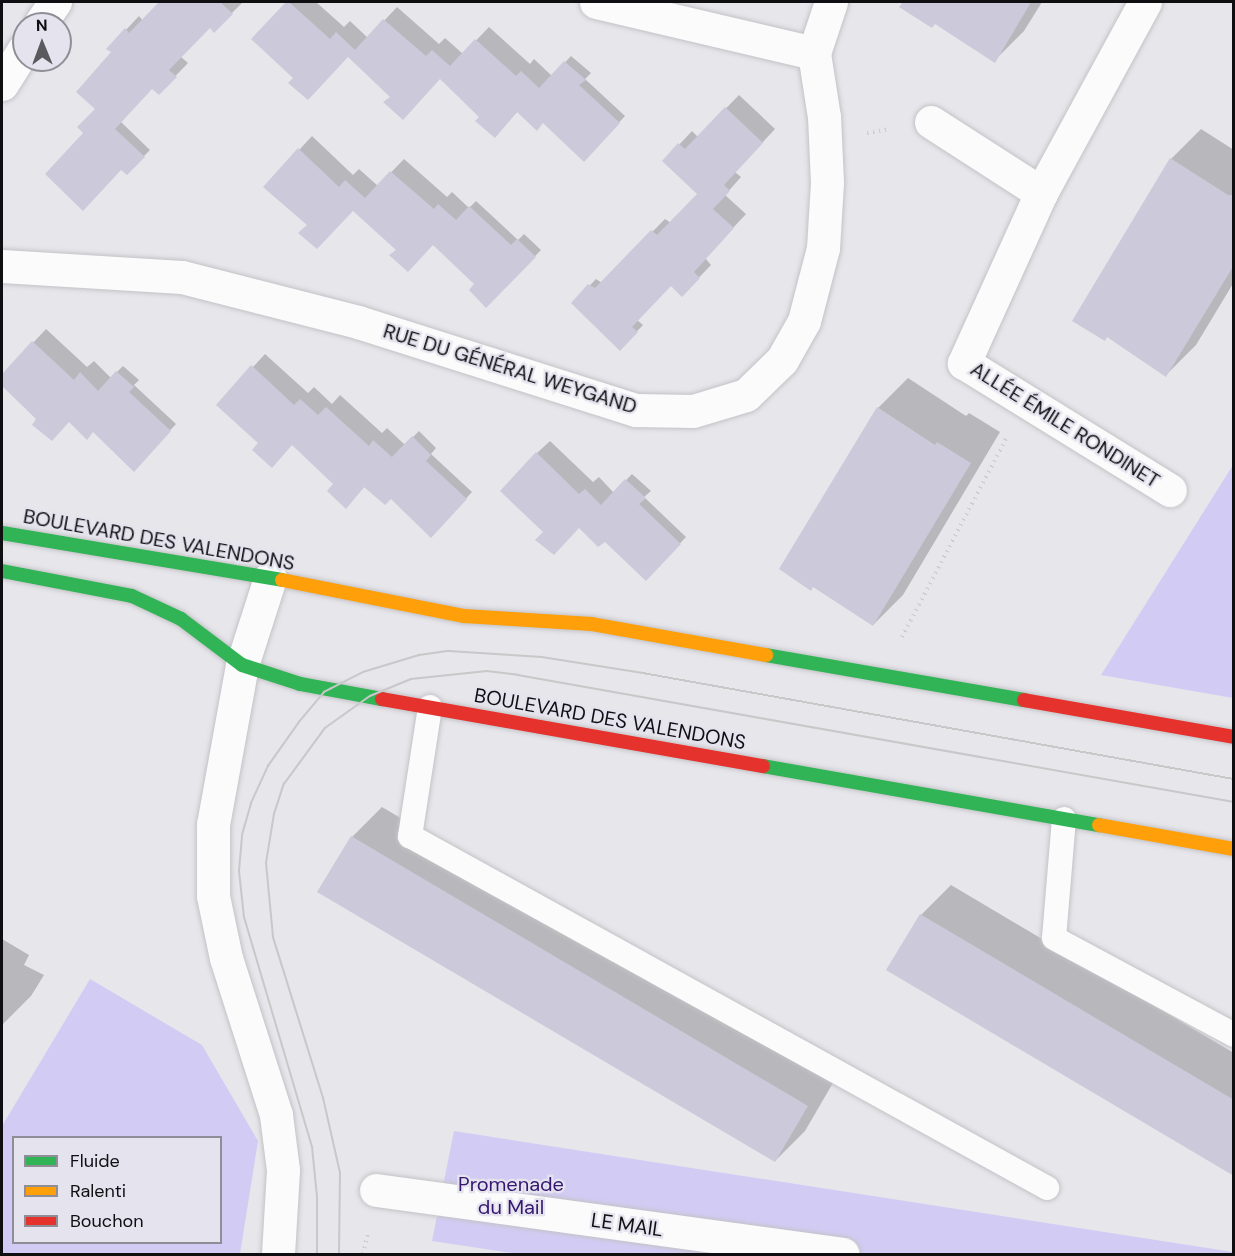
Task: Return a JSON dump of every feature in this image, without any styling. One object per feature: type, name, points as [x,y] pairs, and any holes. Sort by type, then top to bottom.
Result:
[{"type":"street","points":[[596,2],[814,53]]},
{"type":"street","name":"RUE DU GÉNÉRAL WEYGAND","points":[[2,266],[182,277],[358,322],[636,410],[693,411],[746,395],[782,360],[804,321],[823,248],[827,182],[825,140],[814,53],[831,2]]},
{"type":"street","name":"ALLÉE ÉMILE RONDINET","points":[[1145,2],[1041,193],[964,363],[1170,490]]},
{"type":"street","points":[[2,84],[12,68]]},
{"type":"street","points":[[931,122],[1041,193]]},
{"type":"street","name":"BOULEVARD DES VALENDONS","points":[[2,533],[270,578],[464,616],[592,624],[1233,737]]},
{"type":"street","name":"BOULEVARD DES VALENDONS","points":[[2,571],[132,596],[181,619],[242,665],[300,684],[1233,849]]},
{"type":"street","points":[[270,578],[242,665],[213,825],[213,896],[226,958],[276,1115],[283,1170],[278,1254]]},
{"type":"street","name":"LE MAIL","points":[[375,1190],[843,1254]]},
{"type":"lane","points":[[430,707],[410,836],[1047,1188]]},
{"type":"lane","points":[[1064,819],[1054,938],[1233,1035]]},
{"type":"path","points":[[825,140],[931,122]]},
{"type":"path","points":[[882,676],[1026,401]]},
{"type":"green space","points":[[1233,465],[1233,698],[1101,675]]},
{"type":"green space","points":[[90,979],[202,1045],[258,1141],[240,1254],[2,1254],[2,1126]]},
{"type":"green space","name":"Promenade du Mail","points":[[454,1131],[1233,1252],[1234,1254],[519,1254],[432,1241]]},
{"type":"building","points":[[159,2],[220,2],[233,14],[214,33],[210,28],[169,70],[177,77],[159,95],[152,89],[115,129],[145,157],[127,175],[121,170],[83,211],[45,174],[83,133],[77,127],[95,109],[76,92],[111,52],[106,49],[125,28],[129,33]]},
{"type":"building","points":[[286,2],[289,2],[330,39],[336,32],[355,50],[383,19],[426,56],[432,50],[450,66],[475,39],[516,76],[521,71],[539,88],[564,61],[586,80],[579,85],[620,123],[584,162],[543,123],[537,131],[517,112],[495,138],[475,121],[479,117],[440,79],[403,120],[383,102],[390,97],[348,57],[308,100],[288,83],[293,78],[251,39]]},
{"type":"building","points":[[903,2],[1031,2],[995,63],[935,24],[932,28],[899,7]]},
{"type":"building","points":[[725,107],[763,143],[724,185],[730,191],[713,209],[734,228],[694,272],[700,278],[682,297],[671,286],[632,327],[638,332],[620,351],[571,303],[588,284],[595,288],[651,230],[657,235],[697,194],[662,161],[678,143],[685,149]]},
{"type":"building","points":[[298,148],[339,187],[345,180],[365,198],[390,171],[434,209],[438,204],[456,220],[469,206],[511,245],[517,239],[536,257],[486,308],[469,290],[474,284],[433,245],[408,272],[389,255],[396,250],[353,211],[317,249],[298,233],[307,225],[263,187]]},
{"type":"building","points":[[1170,158],[1228,195],[1234,195],[1234,265],[1166,377],[1107,337],[1105,341],[1072,321]]},
{"type":"building","points":[[32,341],[74,380],[80,372],[98,391],[116,371],[134,387],[129,392],[171,431],[134,472],[93,432],[87,440],[69,422],[52,441],[32,425],[36,419],[2,386],[2,374]]},
{"type":"building","points":[[251,365],[294,405],[300,399],[318,415],[326,407],[369,446],[373,440],[392,457],[412,436],[431,455],[426,461],[467,499],[431,538],[391,499],[385,505],[364,487],[346,509],[327,491],[333,484],[292,445],[272,468],[252,450],[258,443],[216,405]]},
{"type":"building","points":[[877,407],[935,445],[937,442],[971,463],[873,626],[813,587],[811,591],[779,569]]},
{"type":"building","points":[[536,452],[579,494],[585,489],[601,505],[625,479],[646,498],[639,504],[681,544],[646,581],[605,542],[598,547],[579,528],[554,555],[535,540],[543,532],[500,491]]},
{"type":"building","points":[[351,836],[808,1106],[775,1162],[317,892]]},
{"type":"building","points":[[920,914],[1234,1100],[1234,1176],[886,970]]},
{"type":"tram line","points":[[317,1254],[317,1197],[312,1147],[244,918],[239,871],[242,835],[251,803],[268,766],[299,722],[324,692],[363,672],[419,655],[449,651],[542,657],[1234,779]]},
{"type":"tram line","points":[[339,1254],[340,1173],[323,1098],[273,937],[266,863],[274,814],[284,784],[325,728],[370,696],[411,679],[487,671],[1234,802]]},
{"type":"traffic: fast","points":[[2,533],[282,580]]},
{"type":"traffic: fast","points":[[2,571],[132,596],[181,619],[242,665],[300,684],[382,699]]},
{"type":"traffic: fast","points":[[766,655],[1024,700]]},
{"type":"traffic: fast","points":[[763,766],[1099,825]]},
{"type":"traffic: slow","points":[[282,580],[464,616],[592,624],[766,655]]},
{"type":"traffic: slow","points":[[1099,825],[1234,849]]},
{"type":"traffic: jam","points":[[382,699],[763,766]]},
{"type":"traffic: jam","points":[[1024,700],[1234,737]]}]
